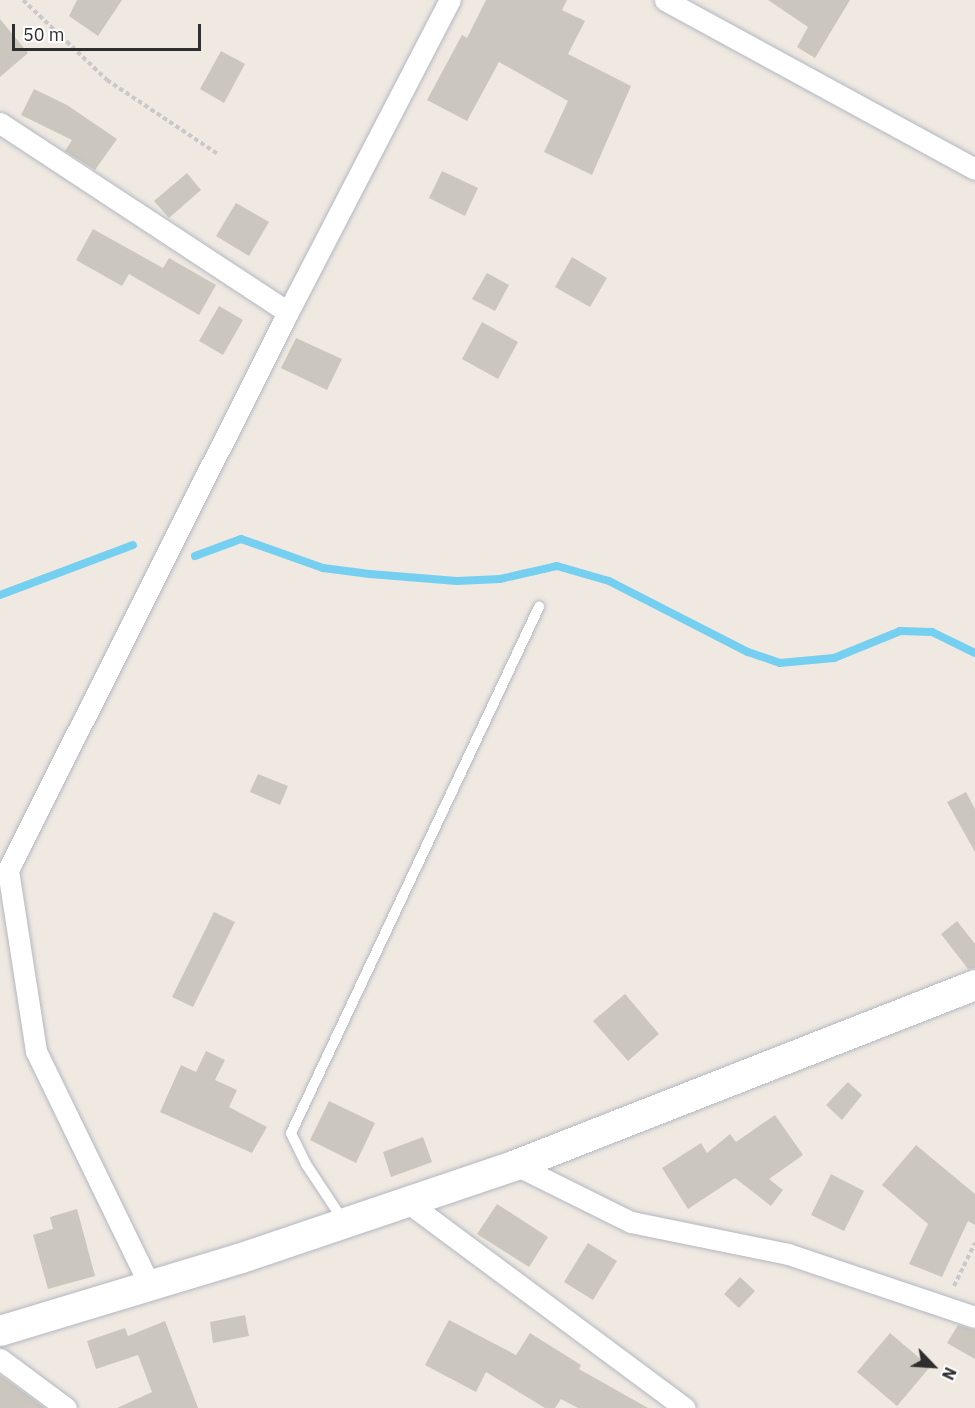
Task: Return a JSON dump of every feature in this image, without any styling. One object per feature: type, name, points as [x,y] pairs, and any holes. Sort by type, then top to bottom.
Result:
[{"type":"street","points":[[150,1286],[36,1051],[8,870],[288,312],[450,0]]},
{"type":"street","points":[[665,0],[975,169]]},
{"type":"street","points":[[0,123],[288,312]]},
{"type":"street","points":[[0,1331],[150,1286],[516,1165],[975,985]]},
{"type":"street","points":[[516,1165],[632,1222],[788,1254],[975,1317]]},
{"type":"street","points":[[406,1201],[686,1408]]},
{"type":"street","points":[[0,1359],[66,1408]]},
{"type":"lane","points":[[345,1223],[306,1164],[291,1133],[539,607]]},
{"type":"path","points":[[23,0],[106,80],[218,154]]},
{"type":"path","points":[[944,1306],[975,1243]]},
{"type":"building","points":[[77,0],[122,0],[98,36],[69,16]]},
{"type":"building","points":[[486,0],[567,0],[562,10],[585,21],[568,54],[631,86],[592,175],[544,152],[568,101],[499,62],[467,121],[427,100],[462,35],[467,38]]},
{"type":"building","points":[[768,0],[850,0],[815,58],[797,47],[808,27]]},
{"type":"building","points":[[0,19],[28,53],[0,77]]},
{"type":"building","points":[[221,51],[245,64],[224,103],[200,89]]},
{"type":"building","points":[[34,89],[67,105],[117,139],[95,170],[65,151],[72,140],[21,115]]},
{"type":"building","points":[[442,171],[478,188],[465,216],[429,198]]},
{"type":"building","points":[[187,173],[201,190],[169,218],[154,201]]},
{"type":"building","points":[[236,203],[269,222],[249,256],[216,236]]},
{"type":"building","points":[[93,229],[163,268],[169,258],[216,285],[199,315],[129,274],[122,286],[76,260]]},
{"type":"building","points":[[572,257],[607,278],[590,307],[555,287]]},
{"type":"building","points":[[487,273],[509,285],[495,311],[472,299]]},
{"type":"building","points":[[219,306],[243,320],[223,355],[199,341]]},
{"type":"building","points":[[482,322],[518,342],[498,379],[462,359]]},
{"type":"building","points":[[296,338],[342,359],[327,390],[281,368]]},
{"type":"building","points":[[258,774],[288,786],[280,805],[250,792]]},
{"type":"building","points":[[966,792],[975,809],[975,852],[947,802]]},
{"type":"building","points":[[214,912],[235,922],[193,1007],[172,997]]},
{"type":"building","points":[[957,921],[975,944],[975,968],[968,969],[941,934]]},
{"type":"building","points":[[625,994],[659,1034],[628,1061],[593,1021]]},
{"type":"building","points":[[206,1051],[225,1060],[215,1080],[237,1090],[229,1107],[267,1127],[252,1153],[160,1112],[181,1065],[196,1072]]},
{"type":"building","points":[[848,1082],[862,1095],[842,1120],[826,1105]]},
{"type":"building","points":[[329,1101],[375,1123],[356,1163],[310,1140]]},
{"type":"building","points":[[775,1115],[803,1155],[769,1179],[783,1190],[771,1206],[735,1178],[688,1209],[662,1168],[701,1143],[707,1153],[730,1134],[736,1142]]},
{"type":"building","points":[[423,1137],[432,1162],[391,1177],[383,1152]]},
{"type":"building","points":[[916,1145],[975,1194],[975,1225],[968,1221],[942,1277],[909,1264],[928,1224],[882,1185]]},
{"type":"building","points":[[831,1174],[864,1191],[844,1231],[811,1215]]},
{"type":"building","points":[[497,1204],[548,1237],[529,1267],[477,1234]]},
{"type":"building","points":[[77,1209],[95,1276],[48,1289],[33,1235],[53,1229],[50,1217]]},
{"type":"building","points":[[588,1243],[617,1261],[593,1300],[564,1282]]},
{"type":"building","points":[[740,1277],[755,1291],[739,1308],[724,1294]]},
{"type":"building","points":[[245,1315],[249,1336],[213,1343],[210,1322]]},
{"type":"building","points":[[449,1320],[516,1355],[530,1333],[581,1365],[579,1369],[648,1408],[578,1408],[561,1399],[555,1408],[545,1408],[486,1372],[476,1392],[425,1365]]},
{"type":"building","points":[[165,1321],[198,1408],[117,1408],[152,1392],[138,1355],[96,1369],[87,1341],[125,1328],[128,1336]]},
{"type":"building","points":[[958,1325],[975,1330],[975,1359],[947,1343]]},
{"type":"building","points":[[890,1333],[930,1367],[897,1406],[857,1372]]},
{"type":"building","points":[[0,1375],[45,1408],[0,1408]]},
{"type":"waterway","points":[[195,556],[241,539],[323,568],[370,574],[457,581],[500,579],[557,566],[609,581],[748,652],[780,663],[834,658],[900,631],[932,632],[975,653]]},
{"type":"waterway","points":[[0,595],[133,545]]}]
